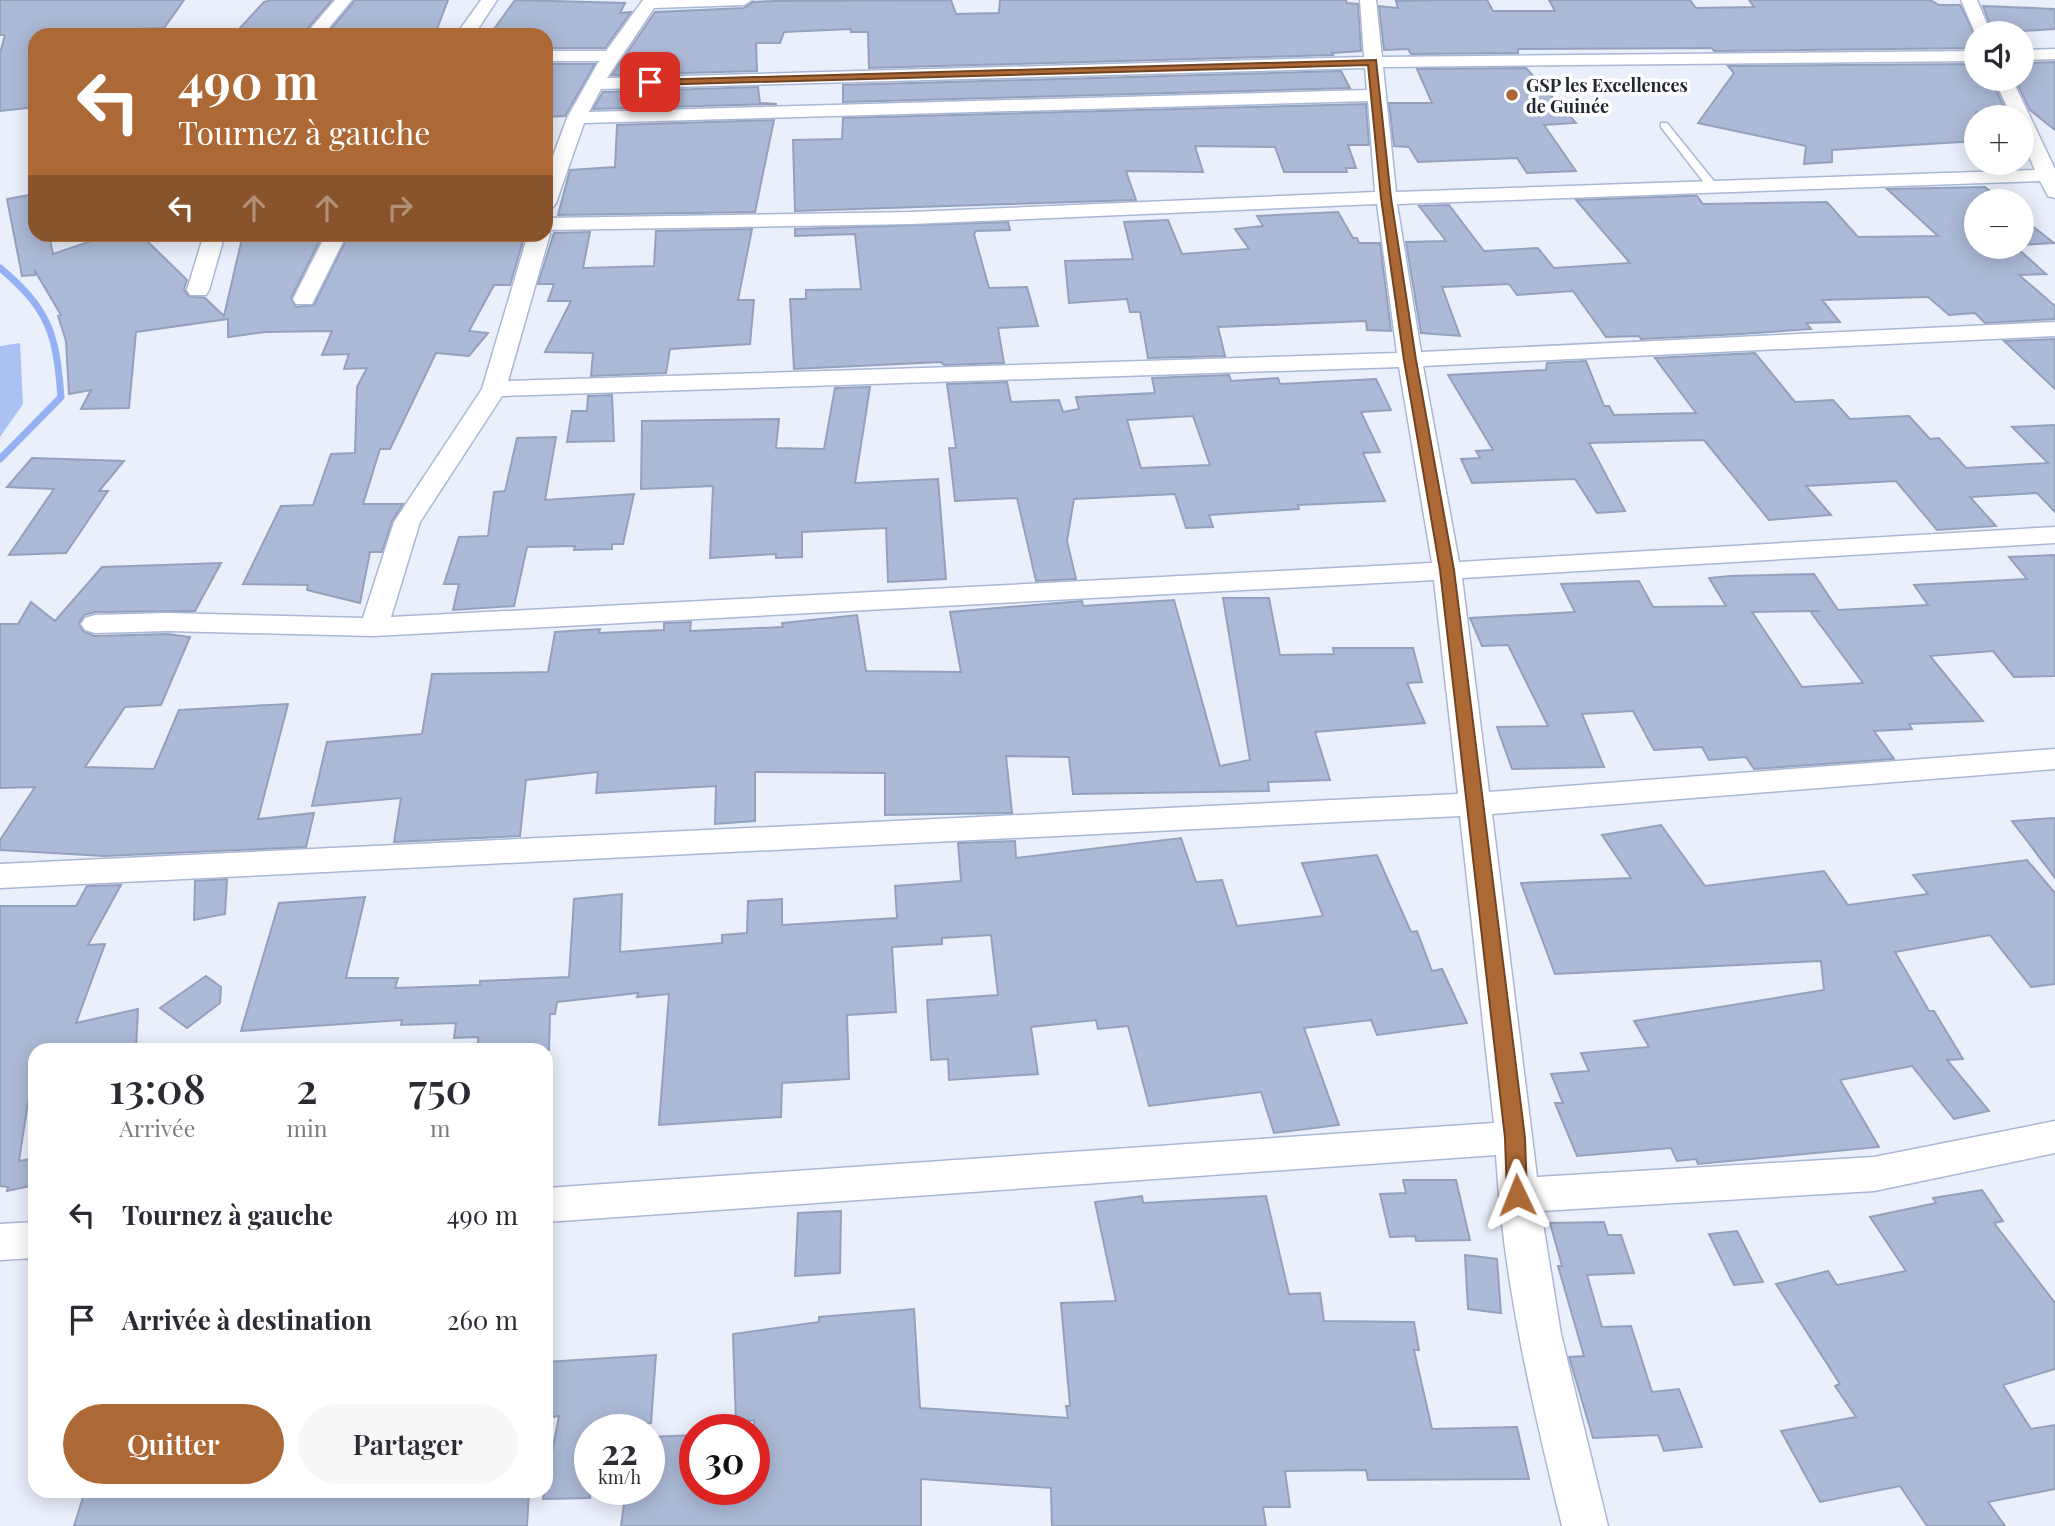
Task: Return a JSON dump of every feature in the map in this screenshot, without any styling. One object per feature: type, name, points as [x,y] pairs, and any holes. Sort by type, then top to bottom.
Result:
[{"type":"street","points":[[320,28],[344,0]]},
{"type":"street","points":[[470,28],[489,0]]},
{"type":"street","points":[[553,183],[576,118],[594,84],[651,1],[744,0]]},
{"type":"street","points":[[1368,0],[1386,198],[1410,360],[1447,570],[1515,1138],[1517,1195],[1544,1362],[1585,1526]]},
{"type":"street","points":[[1969,0],[1978,21]]},
{"type":"street","points":[[2034,55],[2055,54]]},
{"type":"street","points":[[553,55],[611,56]]},
{"type":"street","points":[[594,84],[1373,62],[1964,56]]},
{"type":"street","points":[[576,118],[1376,95]]},
{"type":"street","points":[[553,224],[911,218],[1713,187],[2053,181],[2034,144]]},
{"type":"street","points":[[198,290],[213,242]]},
{"type":"street","points":[[304,299],[333,242]]},
{"type":"street","points":[[374,627],[407,522],[495,389],[537,242]]},
{"type":"street","points":[[495,389],[1410,360],[2055,329]]},
{"type":"street","points":[[95,624],[168,622],[374,627],[2055,535]]},
{"type":"street","points":[[0,876],[1473,804],[2055,759]]},
{"type":"street","points":[[1517,1195],[1874,1174],[2055,1137]]},
{"type":"street","points":[[553,1205],[1515,1138]]},
{"type":"street","points":[[0,1242],[28,1240]]},
{"type":"lane","points":[[1664,125],[1713,187]]},
{"type":"shaded area","points":[[20,343],[23,404],[0,437],[0,346]]},
{"type":"building","points":[[0,0],[184,0],[164,28],[28,28],[28,108],[0,111],[0,53],[5,35],[0,35]]},
{"type":"building","points":[[332,0],[308,28],[240,28],[264,2]]},
{"type":"building","points":[[355,0],[448,0],[437,28],[332,28]]},
{"type":"building","points":[[515,0],[625,3],[620,13],[631,12],[605,48],[553,48],[553,28],[495,28]]},
{"type":"building","points":[[951,0],[956,14],[999,13],[1000,0],[1346,0],[1347,3],[1358,4],[1361,51],[1332,53],[1333,55],[869,68],[868,32],[851,32],[851,29],[784,32],[780,43],[756,43],[757,71],[612,75],[655,12],[744,8],[753,2],[775,1]]},
{"type":"building","points":[[1487,0],[1493,11],[1555,11],[1549,0],[1690,0],[1696,8],[1754,7],[1749,0],[1930,0],[1939,5],[1960,5],[1968,21],[1964,21],[1964,48],[1714,51],[1712,48],[1518,49],[1518,53],[1411,54],[1408,49],[1384,50],[1379,6],[1398,8],[1396,1]]},
{"type":"building","points":[[1983,6],[2055,9],[2055,29],[2034,30],[2034,21],[1989,21]]},
{"type":"building","points":[[2055,62],[2055,130],[2034,113],[2034,105],[2028,105],[2021,91],[2034,91],[2034,63]]},
{"type":"building","points":[[553,64],[595,64],[565,116],[553,117]]},
{"type":"building","points":[[1964,64],[1964,91],[1997,91],[2003,105],[1964,105],[1964,142],[1832,150],[1832,162],[1804,164],[1806,146],[1698,123],[1734,73],[1728,66]]},
{"type":"building","points":[[1526,68],[1576,123],[1544,125],[1576,171],[1527,173],[1517,158],[1418,162],[1409,147],[1394,146],[1389,103],[1432,103],[1417,69]]},
{"type":"building","points":[[1341,71],[1350,88],[843,102],[843,85]]},
{"type":"building","points":[[758,87],[760,103],[777,104],[593,109],[603,92]]},
{"type":"building","points":[[1366,104],[1369,145],[1348,145],[1356,168],[1346,168],[1347,172],[1284,172],[1275,147],[1195,146],[1203,172],[1126,171],[1136,200],[795,211],[793,140],[842,139],[843,118]]},
{"type":"building","points":[[774,120],[755,212],[558,215],[570,170],[615,167],[617,125]]},
{"type":"building","points":[[1985,187],[1987,189],[1964,189],[1964,259],[2029,259],[2046,274],[2019,275],[2055,306],[2055,319],[1985,323],[1975,313],[1949,315],[1928,297],[1822,300],[1840,322],[1806,323],[1811,329],[1740,334],[1641,339],[1639,336],[1606,337],[1573,291],[1517,295],[1509,284],[1442,287],[1460,336],[1421,333],[1406,242],[1446,241],[1419,206],[1449,205],[1484,251],[1538,248],[1554,268],[1630,263],[1576,200],[1697,196],[1703,204],[1827,202],[1858,237],[1938,236],[1887,189]]},
{"type":"building","points":[[28,195],[28,242],[51,242],[53,254],[88,242],[148,242],[187,280],[184,289],[188,296],[205,298],[224,316],[241,242],[319,242],[291,298],[296,307],[314,305],[345,242],[523,242],[510,285],[494,285],[469,331],[488,333],[469,356],[436,353],[390,449],[380,449],[363,504],[403,504],[392,521],[382,552],[370,552],[360,603],[307,590],[308,585],[243,584],[281,506],[313,505],[331,454],[355,453],[357,387],[367,368],[344,369],[349,354],[322,355],[332,331],[265,332],[228,337],[228,319],[136,332],[129,408],[81,409],[91,390],[69,394],[66,341],[58,316],[61,315],[35,271],[35,275],[22,276],[7,199]]},
{"type":"building","points":[[1338,212],[1353,238],[1357,238],[1359,243],[1380,243],[1391,331],[1367,330],[1366,321],[1218,327],[1225,356],[1148,358],[1140,312],[1130,312],[1127,299],[1069,303],[1065,261],[1133,259],[1124,222],[1168,220],[1182,254],[1249,249],[1235,229],[1263,226],[1257,216]]},
{"type":"building","points":[[1008,222],[1010,230],[976,231],[974,234],[989,288],[1027,287],[1038,326],[998,328],[1004,363],[944,365],[941,362],[794,369],[790,299],[806,299],[806,290],[861,289],[855,234],[795,236],[795,229]]},
{"type":"building","points":[[2034,227],[2054,243],[2034,244]]},
{"type":"building","points":[[752,229],[738,300],[754,300],[750,344],[670,349],[666,373],[591,376],[593,353],[545,352],[571,301],[548,301],[554,284],[538,284],[554,233],[590,232],[583,268],[654,266],[656,231]]},
{"type":"building","points":[[2055,339],[2055,389],[2004,341]]},
{"type":"building","points":[[1755,353],[1795,402],[1833,400],[1850,419],[1909,416],[1930,439],[1939,438],[1966,468],[2048,463],[2012,427],[2055,425],[2055,512],[2037,493],[1970,497],[1996,526],[1937,530],[1896,481],[1806,486],[1831,515],[1769,520],[1704,440],[1589,443],[1625,511],[1597,513],[1575,479],[1472,483],[1461,459],[1480,458],[1476,451],[1493,450],[1448,375],[1546,370],[1547,363],[1586,361],[1604,406],[1609,406],[1614,415],[1696,413],[1655,358]]},
{"type":"building","points":[[1229,375],[1231,381],[1278,378],[1280,384],[1376,379],[1391,410],[1361,412],[1380,452],[1363,453],[1385,501],[1298,505],[1299,509],[1209,515],[1213,527],[1186,528],[1175,494],[1074,499],[1067,541],[1076,579],[1036,581],[1017,498],[955,501],[949,448],[956,448],[947,384],[1007,382],[1011,402],[1059,400],[1063,412],[1079,409],[1076,397],[1155,393],[1152,378]],"holes":[[[1193,416],[1210,465],[1141,468],[1127,420]]]},
{"type":"building","points":[[870,387],[855,483],[938,479],[946,579],[888,582],[886,528],[802,532],[802,557],[776,558],[776,554],[710,558],[713,486],[641,489],[642,421],[779,419],[776,448],[824,449],[835,388]]},
{"type":"building","points":[[612,395],[614,441],[567,442],[572,411],[587,411],[588,396]]},
{"type":"building","points":[[556,437],[545,500],[634,494],[623,544],[612,544],[612,549],[574,550],[575,546],[527,547],[514,606],[453,610],[459,584],[444,584],[459,537],[488,536],[494,492],[505,491],[517,438]]},
{"type":"building","points":[[32,458],[124,461],[99,491],[108,491],[66,553],[9,555],[54,489],[7,487]]},
{"type":"building","points":[[2055,555],[2055,676],[2014,677],[1993,651],[1930,656],[1983,721],[1909,724],[1912,729],[1874,731],[1894,759],[1754,769],[1746,757],[1709,760],[1702,747],[1654,750],[1633,711],[1582,714],[1604,767],[1512,769],[1497,727],[1548,726],[1508,645],[1482,646],[1470,618],[1575,612],[1561,584],[1639,581],[1653,607],[1726,606],[1709,578],[1814,574],[1838,610],[1928,605],[1914,585],[2027,579],[2009,557]],"holes":[[[1810,611],[1863,683],[1802,687],[1752,612]]]},
{"type":"building","points":[[221,563],[195,611],[95,612],[84,615],[79,623],[83,631],[94,636],[168,634],[190,637],[161,705],[125,707],[85,767],[154,769],[179,710],[288,704],[258,819],[314,813],[306,847],[104,856],[0,850],[0,840],[35,787],[0,788],[0,624],[18,624],[31,602],[55,621],[102,567]]},
{"type":"building","points":[[1223,598],[1269,598],[1280,655],[1334,654],[1333,648],[1413,648],[1422,682],[1407,683],[1425,723],[1315,732],[1330,780],[1268,782],[1269,791],[1073,794],[1069,757],[1006,756],[1012,813],[885,815],[885,773],[755,772],[755,821],[715,824],[716,786],[596,793],[598,772],[526,780],[520,836],[394,842],[401,798],[312,806],[327,742],[422,734],[432,674],[548,672],[555,632],[600,629],[599,633],[664,630],[664,623],[691,622],[690,631],[783,627],[782,623],[857,615],[866,671],[961,672],[950,612],[1082,601],[1083,606],[1174,600],[1220,766],[1250,760]]},
{"type":"building","points":[[2055,818],[2055,878],[2012,821]]},
{"type":"building","points":[[1661,825],[1705,886],[1824,871],[1848,905],[1928,894],[1913,875],[2027,860],[2055,893],[2055,984],[2031,987],[1990,935],[1895,952],[1929,1011],[1934,1011],[1963,1059],[1947,1060],[1989,1111],[1954,1119],[1912,1066],[1840,1080],[1879,1147],[1698,1164],[1696,1159],[1677,1161],[1671,1148],[1577,1156],[1555,1103],[1563,1103],[1551,1074],[1589,1071],[1581,1053],[1649,1047],[1634,1021],[1824,990],[1821,961],[1555,974],[1521,883],[1631,878],[1602,835]]},
{"type":"building","points":[[1181,838],[1196,882],[1222,880],[1237,926],[1323,916],[1302,863],[1377,855],[1411,932],[1417,931],[1432,971],[1442,969],[1467,1023],[1377,1035],[1371,1020],[1304,1028],[1339,1125],[1274,1133],[1261,1092],[1149,1106],[1128,1026],[1098,1029],[1096,1020],[1031,1027],[1038,1074],[949,1080],[948,1059],[931,1060],[927,1000],[998,995],[991,935],[942,938],[942,944],[892,947],[896,1012],[847,1015],[849,1079],[782,1083],[781,1117],[659,1125],[669,994],[637,997],[638,993],[557,1002],[555,1014],[550,1014],[549,1043],[478,1043],[478,1037],[454,1038],[456,1023],[401,1025],[402,1020],[241,1031],[279,903],[365,897],[346,978],[398,978],[395,988],[480,985],[480,981],[569,977],[574,899],[622,894],[620,952],[722,943],[722,935],[747,933],[748,901],[782,899],[782,925],[897,918],[895,886],[961,881],[958,843],[1015,841],[1016,858]]},
{"type":"building","points":[[227,879],[225,914],[194,920],[195,881]]},
{"type":"building","points":[[121,885],[88,945],[105,944],[76,1023],[138,1009],[136,1043],[28,1043],[28,1102],[19,1161],[28,1159],[28,1186],[7,1191],[8,1187],[0,1186],[0,906],[76,906],[87,886]]},
{"type":"building","points":[[206,976],[221,987],[220,1003],[187,1028],[160,1008]]},
{"type":"building","points":[[1403,1180],[1456,1180],[1470,1240],[1416,1241],[1415,1236],[1390,1237],[1380,1194],[1406,1193]]},
{"type":"building","points":[[1982,1190],[2003,1221],[1994,1223],[2055,1303],[2055,1369],[2003,1385],[2031,1429],[2055,1425],[2055,1489],[1988,1502],[2005,1526],[1927,1526],[1900,1486],[1820,1502],[1781,1431],[1856,1417],[1835,1386],[1840,1384],[1776,1284],[1828,1271],[1837,1285],[1906,1271],[1870,1217],[1936,1203],[1933,1198]]},
{"type":"building","points":[[1142,1196],[1143,1203],[1266,1196],[1289,1294],[1320,1293],[1324,1321],[1414,1322],[1419,1350],[1414,1350],[1432,1429],[1517,1427],[1529,1479],[1368,1480],[1366,1470],[1285,1471],[1290,1507],[1263,1507],[1266,1526],[1052,1526],[1051,1488],[921,1479],[921,1526],[621,1526],[624,1505],[665,1505],[665,1436],[679,1436],[679,1505],[770,1505],[770,1414],[736,1414],[733,1334],[819,1322],[819,1317],[914,1309],[920,1408],[1068,1418],[1066,1406],[1070,1406],[1061,1303],[1116,1301],[1095,1202]]},
{"type":"building","points":[[841,1211],[840,1273],[795,1276],[798,1213]]},
{"type":"building","points":[[1604,1222],[1608,1235],[1621,1235],[1634,1273],[1587,1275],[1602,1327],[1631,1326],[1652,1392],[1679,1389],[1702,1447],[1664,1451],[1658,1435],[1593,1438],[1569,1357],[1584,1356],[1558,1266],[1562,1266],[1550,1223]]},
{"type":"building","points":[[1737,1231],[1763,1282],[1734,1285],[1709,1234]]},
{"type":"building","points":[[1465,1255],[1497,1259],[1501,1313],[1468,1309]]},
{"type":"building","points":[[656,1355],[652,1414],[574,1414],[574,1498],[543,1499],[553,1498],[553,1447],[559,1416],[553,1417],[553,1362]]},
{"type":"building","points":[[83,1498],[529,1498],[527,1526],[74,1526]]},
{"type":"waterway","points":[[0,268],[30,297],[47,325],[53,340],[61,397],[0,459]]},
{"type":"place","name":"GSP les Excellences de Guinée","points":[[1512,95]]},
{"type":"route","points":[[650,82],[1373,62],[1386,198],[1410,360],[1447,570],[1515,1138],[1517,1195]]}]
